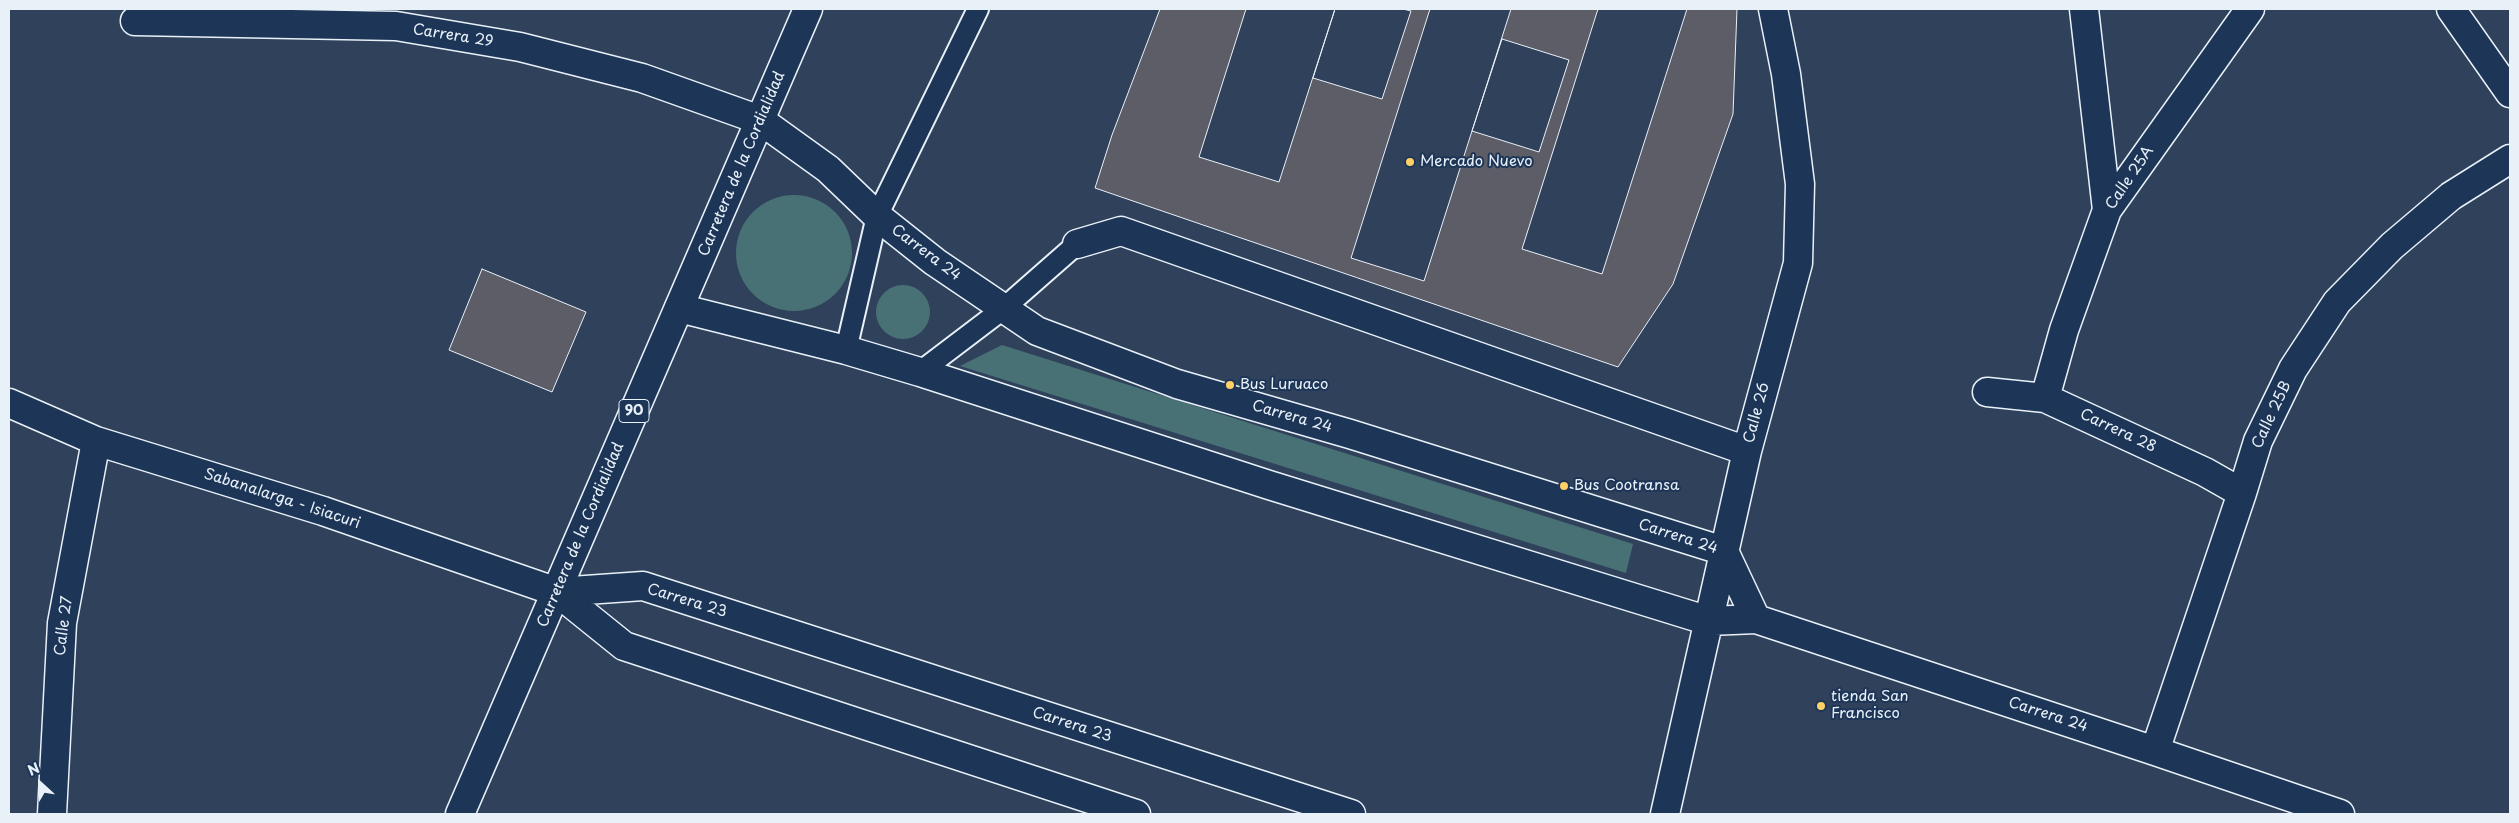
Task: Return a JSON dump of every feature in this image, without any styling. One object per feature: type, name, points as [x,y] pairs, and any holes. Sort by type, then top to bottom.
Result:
[{"type":"main road","name":"Carretera de la Cordialidad","points":[[460,814],[808,9]]},
{"type":"main road","name":"Calle 26","points":[[1665,814],[1747,451],[1798,263],[1800,184],[1786,74],[1773,9]]},
{"type":"main road","points":[[2084,9],[2107,210]]},
{"type":"main road","name":"Calle 25A","points":[[2045,398],[2064,330],[2107,210],[2250,9]]},
{"type":"main road","points":[[2451,9],[2510,93]]},
{"type":"main road","name":"Carrera 29","points":[[135,21],[397,18],[520,46],[642,78],[760,120]]},
{"type":"main road","name":"Carrera 24","points":[[760,120],[828,169],[877,216],[935,262],[1037,331],[1177,384],[1350,434],[1724,551],[1756,619]]},
{"type":"main road","name":"Calle 25B","points":[[2156,751],[2258,441],[2293,369],[2337,302],[2392,246],[2451,196],[2510,159]]},
{"type":"main road","points":[[1077,244],[1122,231],[1747,451]]},
{"type":"main road","name":"Carrera 24","points":[[679,308],[846,350],[920,372],[1269,484],[1709,621],[1756,619],[2340,814]]},
{"type":"main road","name":"Carrera 28","points":[[1987,392],[2045,398],[2187,463],[2242,493]]},
{"type":"main road","name":"Sabanalarga - Isiacuri","points":[[9,402],[96,441],[323,512],[557,592]]},
{"type":"main road","name":"Calle 27","points":[[52,814],[62,623],[96,441]]},
{"type":"main road","name":"Carrera 23","points":[[557,592],[643,586],[1351,814]]},
{"type":"main road","points":[[557,592],[624,646],[1136,814]]},
{"type":"lane","points":[[846,350],[877,216],[978,9]]},
{"type":"lane","points":[[920,372],[1003,309],[1077,244]]},
{"type":"green space","points":[[794,195],[816,199],[826,204],[835,212],[843,221],[848,231],[852,253],[848,275],[843,285],[835,294],[826,302],[816,307],[794,311],[772,307],[762,302],[753,294],[745,285],[740,275],[736,253],[740,231],[745,221],[753,212],[762,204],[772,199]]},
{"type":"green space","points":[[898,285],[908,285],[918,289],[926,297],[930,312],[926,327],[918,335],[908,339],[898,339],[888,335],[880,327],[876,317],[876,307],[880,297],[888,289]]},
{"type":"green space","points":[[1002,345],[1633,544],[1626,573],[960,366]]},
{"type":"building","name":"Mercado Nuevo","points":[[1160,9],[1737,9],[1733,114],[1673,284],[1618,367],[1095,188],[1112,135]]},
{"type":"building","points":[[1246,9],[1335,9],[1279,182],[1199,157]]},
{"type":"building","points":[[1335,9],[1403,9],[1411,11],[1382,99],[1313,78]]},
{"type":"building","points":[[1430,9],[1511,9],[1424,281],[1351,258]]},
{"type":"building","points":[[1598,9],[1687,9],[1602,274],[1522,249]]},
{"type":"building","points":[[1502,39],[1569,60],[1539,152],[1472,131]]},
{"type":"building","points":[[482,269],[586,312],[552,392],[449,350]]},
{"type":"place","name":"Mercado Nuevo","points":[[1410,162]]},
{"type":"place","name":"Bus Luruaco","points":[[1230,385]]},
{"type":"place","name":"Bus Cootransa","points":[[1564,486]]},
{"type":"place","name":"tienda San Francisco","points":[[1821,706]]}]
